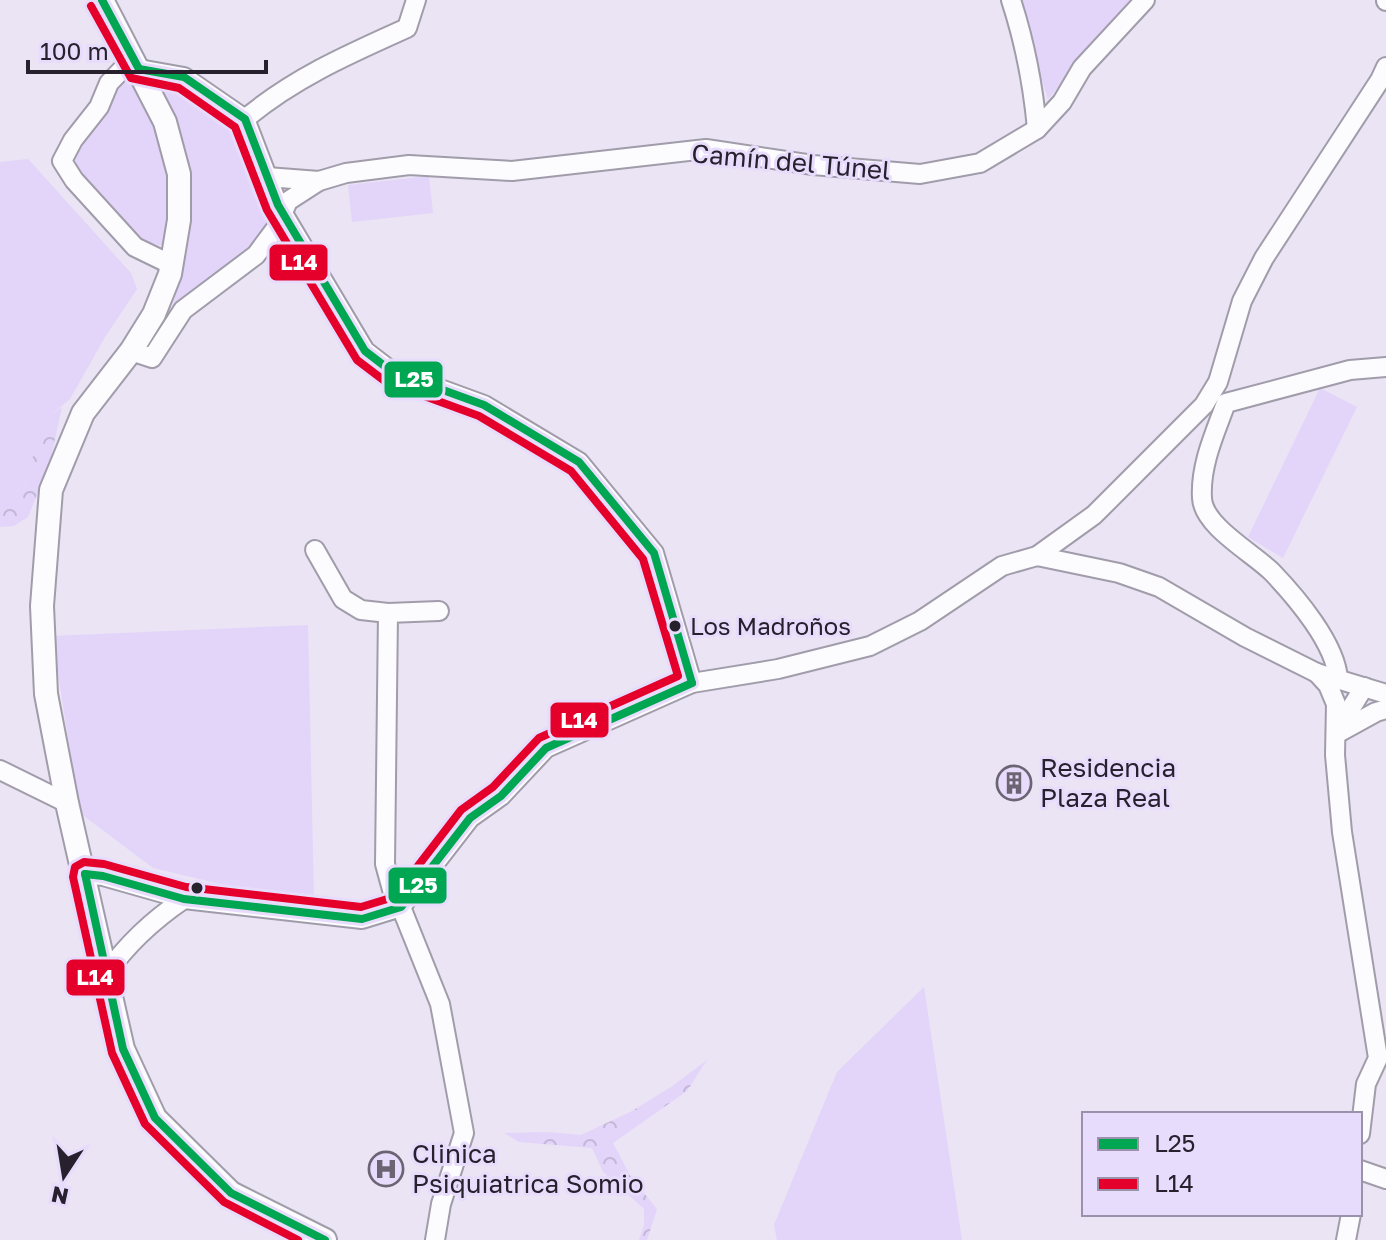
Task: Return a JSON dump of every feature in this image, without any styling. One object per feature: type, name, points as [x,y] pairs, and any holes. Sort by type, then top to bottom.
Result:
[{"type":"street","points":[[102,0],[165,122],[179,174],[179,220],[172,265],[154,314],[131,351],[83,413],[51,490],[42,606],[46,694],[67,803],[123,1049],[155,1118],[231,1193],[325,1240]]},
{"type":"street","points":[[245,119],[270,98],[324,65],[407,28],[416,0]]},
{"type":"street","points":[[1011,0],[1025,42],[1037,129]]},
{"type":"street","name":"Camín del Túnel","points":[[319,181],[346,173],[409,165],[512,171],[706,149],[813,165],[920,174],[980,163],[1037,129],[1062,102],[1082,68],[1145,0]]},
{"type":"street","points":[[136,64],[184,77],[245,119],[282,212],[365,351],[391,371],[484,405],[579,462],[654,553],[692,683]]},
{"type":"street","points":[[136,64],[109,83],[99,107],[73,140],[62,161],[74,180],[135,247],[172,265]]},
{"type":"street","points":[[85,874],[103,876],[184,899],[362,919],[399,907],[470,818],[501,796],[546,748],[692,683],[778,669],[870,646],[920,621],[1002,566],[1037,556],[1094,515],[1204,405],[1218,382],[1242,301],[1264,258],[1384,76]]},
{"type":"street","points":[[267,177],[319,181]]},
{"type":"street","points":[[131,351],[152,358],[183,310],[256,255],[276,228],[288,201],[319,181]]},
{"type":"street","points":[[1338,679],[1333,655],[1305,612],[1271,571],[1211,520],[1202,500],[1209,450],[1226,403],[1350,370],[1386,367]]},
{"type":"street","points":[[315,550],[343,599],[361,610],[388,613],[439,611]]},
{"type":"street","points":[[1037,556],[1119,573],[1159,587],[1245,637],[1317,673],[1386,694]]},
{"type":"street","points":[[388,613],[385,864],[399,907],[440,1004],[464,1133],[441,1204],[435,1240]]},
{"type":"street","points":[[1317,673],[1328,685],[1336,704],[1335,755],[1342,832],[1382,1054],[1366,1084],[1362,1117]]},
{"type":"street","points":[[1336,734],[1364,687]]},
{"type":"street","points":[[1336,734],[1386,709]]},
{"type":"street","points":[[0,770],[67,803]]},
{"type":"street","points":[[106,974],[130,944],[161,915],[184,899]]},
{"type":"street","points":[[1362,1171],[1386,1179]]},
{"type":"street","points":[[1346,1240],[1351,1216]]},
{"type":"green space","points":[[1015,0],[1132,0],[1048,99]]},
{"type":"green space","points":[[127,78],[165,81],[214,110],[235,128],[261,177],[272,220],[237,260],[171,313],[187,251],[136,240],[73,162],[83,133]]},
{"type":"green space","points":[[28,159],[131,273],[137,289],[70,399],[43,421],[23,492],[0,508],[0,162]]},
{"type":"green space","points":[[429,176],[433,213],[352,222],[348,185]]},
{"type":"green space","points":[[1320,388],[1357,407],[1283,558],[1248,537]]},
{"type":"green space","points":[[62,407],[50,462],[28,517],[14,526],[0,527],[0,508],[23,492],[43,420]]},
{"type":"green space","points":[[308,625],[314,900],[279,898],[153,868],[80,813],[52,636]]},
{"type":"green space","points":[[924,987],[962,1240],[777,1240],[774,1225],[837,1072]]},
{"type":"green space","points":[[707,1060],[687,1091],[613,1143],[631,1177],[657,1209],[647,1240],[639,1240],[644,1225],[644,1209],[603,1172],[592,1148],[519,1142],[504,1133],[581,1135],[632,1111]]},
{"type":"transit line","name":"L25","points":[[102,0],[139,69]]},
{"type":"transit line","name":"L14","points":[[91,6],[131,78],[179,88],[235,127],[267,210],[357,360],[386,382],[479,416],[571,471],[643,559],[678,676],[539,738],[493,787],[461,810],[394,897],[361,907],[186,887],[104,864],[84,862],[75,867],[73,877],[112,1053],[145,1124],[224,1202],[298,1240]]},
{"type":"transit line","name":"L25","points":[[139,69],[184,77],[245,119],[278,205],[365,351],[391,371],[484,405],[579,462],[654,553],[692,683]]},
{"type":"transit line","name":"L25","points":[[85,874],[103,876],[184,899],[362,919],[401,907],[470,818],[501,796],[546,748],[692,683]]},
{"type":"transit line","name":"L25","points":[[85,874],[123,1049],[155,1118],[231,1193],[325,1240]]},
{"type":"place","name":"Los Madroños","points":[[675,626]]},
{"type":"place","name":"Residencia Plaza Real","points":[[1014,783]]},
{"type":"place","name":"Clinica Psiquiatrica Somio","points":[[386,1169]]}]
